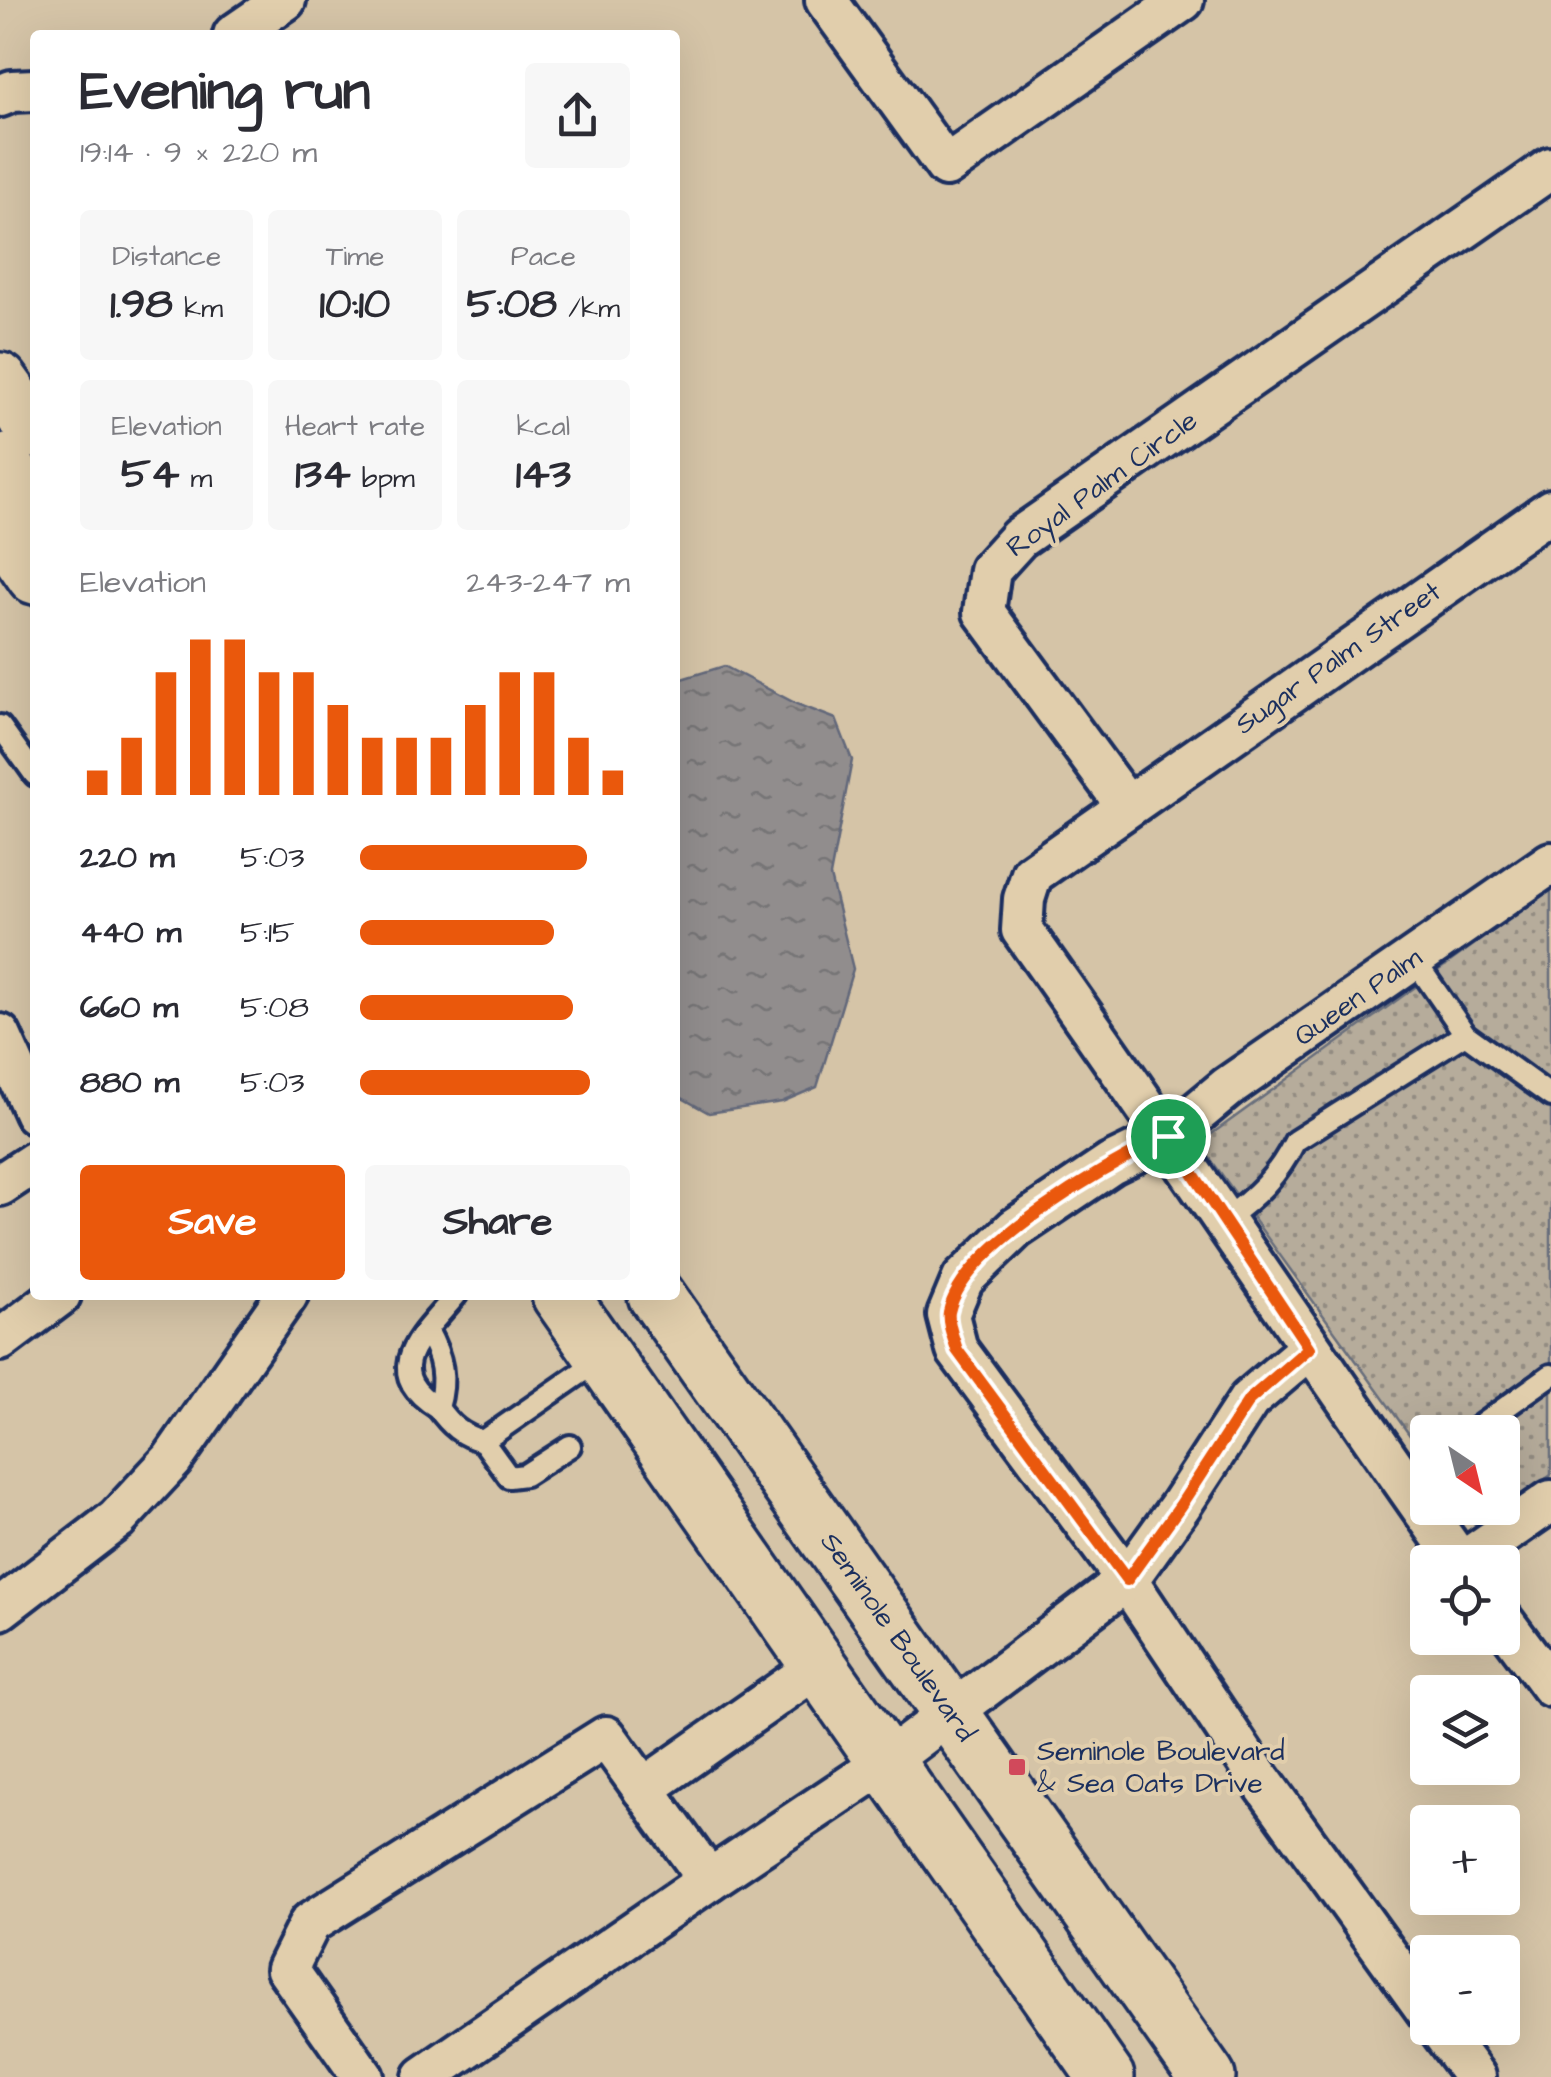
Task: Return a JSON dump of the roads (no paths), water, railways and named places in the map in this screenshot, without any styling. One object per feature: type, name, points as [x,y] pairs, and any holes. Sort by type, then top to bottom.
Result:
[{"type":"main road","points":[[0,381],[30,423]]},
{"type":"main road","points":[[0,462],[30,497]]},
{"type":"main road","points":[[0,526],[30,569]]},
{"type":"main road","points":[[563,1300],[1106,2077]]},
{"type":"main road","name":"Seminole Boulevard","points":[[654,1300],[1208,2077]]},
{"type":"street","points":[[241,30],[284,0]]},
{"type":"street","points":[[826,0],[946,166],[1183,0]]},
{"type":"street","points":[[0,96],[30,90]]},
{"type":"street","name":"Royal Palm Circle","points":[[1126,806],[984,612],[990,570],[1019,538],[1551,168]]},
{"type":"street","name":"Sugar Palm Street","points":[[1126,806],[1551,510]]},
{"type":"street","points":[[1126,806],[1032,874],[1024,898],[1022,930],[1168,1136],[1309,1348],[1409,1477],[1451,1545]]},
{"type":"street","name":"Queen Palm","points":[[1168,1136],[1228,1087],[1551,863]]},
{"type":"street","points":[[0,1035],[18,1094]]},
{"type":"street","points":[[1168,1136],[1110,1164],[1016,1228],[963,1279],[948,1314],[957,1350],[1127,1580],[1255,1772],[1410,1987]]},
{"type":"street","points":[[0,1186],[30,1165]]},
{"type":"street","points":[[0,1340],[53,1300]]},
{"type":"street","points":[[0,1610],[118,1519],[172,1460],[284,1300]]},
{"type":"street","points":[[424,2077],[886,1762],[1127,1580],[1249,1400],[1309,1348]]},
{"type":"street","points":[[1487,1545],[1551,1501]]},
{"type":"street","points":[[1520,1644],[1551,1686]]},
{"type":"street","points":[[643,1789],[817,1667]]},
{"type":"street","points":[[363,2077],[287,1969],[310,1923],[606,1737],[709,1880]]},
{"type":"street","points":[[1451,2045],[1474,2077]]},
{"type":"lane","points":[[0,726],[30,768]]},
{"type":"lane","points":[[1413,958],[1465,1034],[1551,1096]]},
{"type":"lane","points":[[1224,1220],[1256,1196],[1281,1169],[1295,1140],[1465,1034]]},
{"type":"lane","points":[[452,1300],[409,1355],[407,1376],[418,1396],[438,1408],[468,1438],[483,1441],[510,1477],[526,1475],[570,1446]]},
{"type":"lane","points":[[426,1330],[440,1354],[445,1384],[438,1408]]},
{"type":"lane","points":[[483,1441],[603,1358]]},
{"type":"lane","points":[[1495,1415],[1551,1375]]},
{"type":"water","points":[[724,666],[797,704],[836,719],[852,760],[830,876],[853,969],[817,1087],[782,1102],[709,1113],[680,1097],[680,679]]},
{"type":"place","name":"Seminole Boulevard & Sea Oats Drive","points":[[1017,1767]]}]
